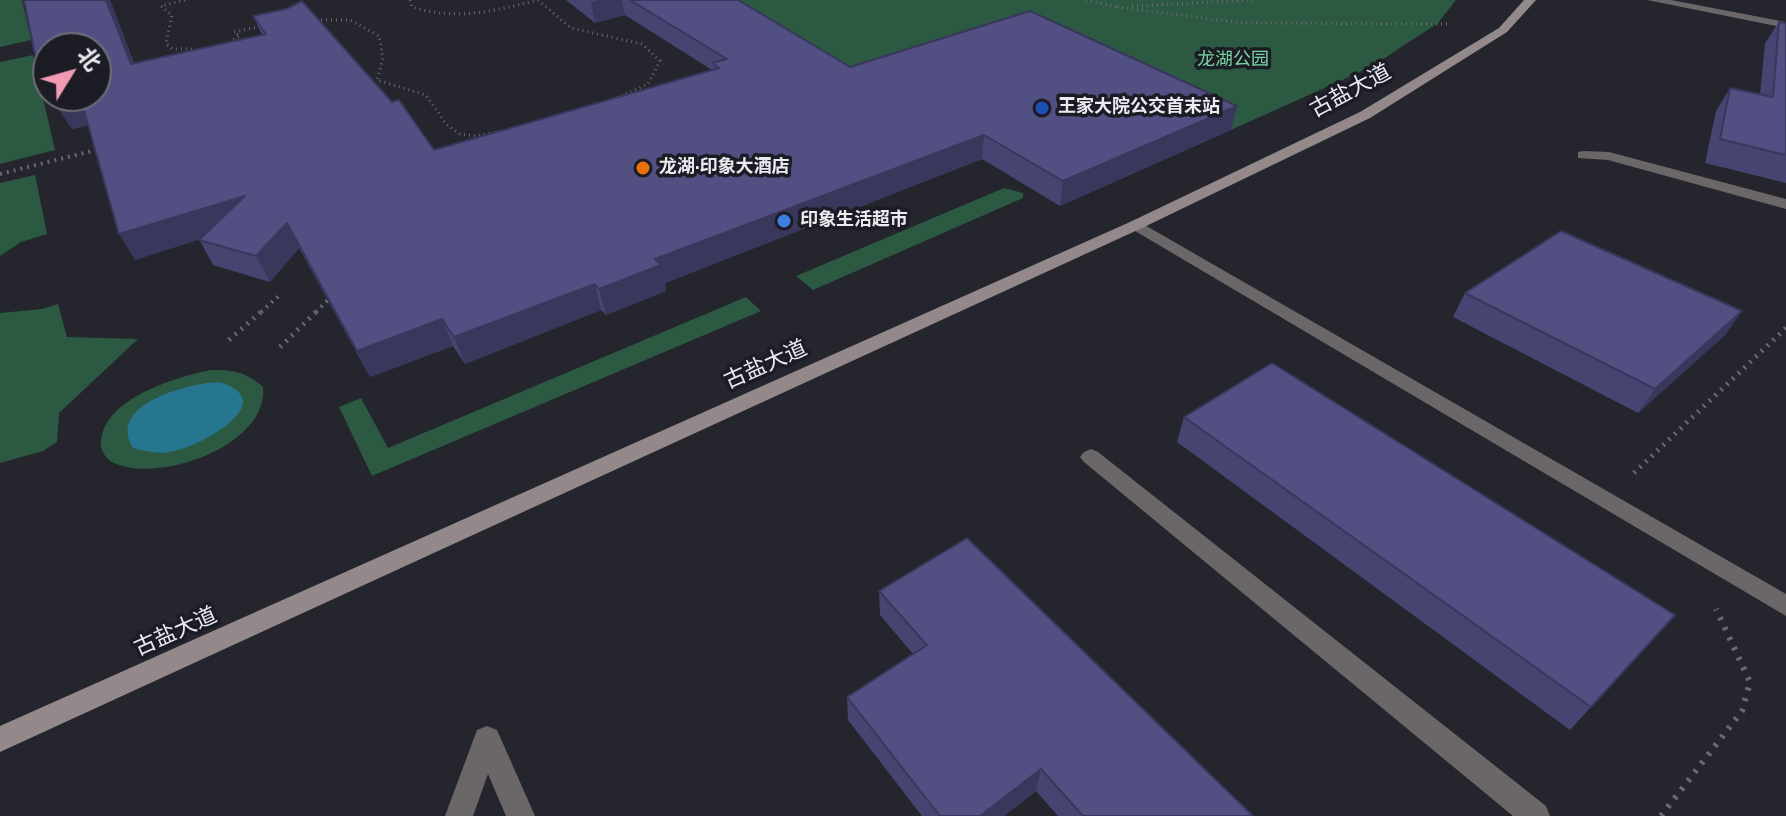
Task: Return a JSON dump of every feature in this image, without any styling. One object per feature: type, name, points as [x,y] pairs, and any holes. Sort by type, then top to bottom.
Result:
[{"type":"street","name":"古盐大道","points":[[0,739],[1136,225],[1365,115],[1503,30],[1530,0]]},
{"type":"street","points":[[1653,0],[1786,25]]},
{"type":"street","points":[[1583,155],[1609,156],[1786,204]]},
{"type":"street","points":[[1136,225],[1786,606]]},
{"type":"street","points":[[1091,457],[1536,816]]},
{"type":"street","points":[[459,816],[487,739],[521,816]]},
{"type":"path","points":[[185,0],[161,6],[172,15],[166,44],[173,49],[188,51],[210,48]]},
{"type":"path","points":[[410,0],[412,7],[427,13],[472,15],[538,0],[571,28],[642,44],[660,61],[648,84],[611,100]]},
{"type":"path","points":[[1086,0],[1117,7],[1243,23],[1307,26],[1438,23],[1503,30]]},
{"type":"path","points":[[1117,7],[1255,0]]},
{"type":"path","points":[[303,20],[350,20],[379,36],[384,56],[383,70],[377,80]]},
{"type":"path","points":[[218,46],[240,36],[234,32],[267,25]]},
{"type":"path","points":[[364,83],[377,80],[424,94],[432,100],[441,118],[457,135],[483,135],[506,130]]},
{"type":"path","points":[[0,174],[104,148]]},
{"type":"path","points":[[229,340],[281,294]]},
{"type":"path","points":[[280,347],[329,299]]},
{"type":"path","points":[[1606,500],[1786,328]]},
{"type":"path","points":[[1661,816],[1742,711],[1750,682],[1716,614],[1711,577],[1716,565]]},
{"type":"green space","points":[[0,0],[22,0],[31,40],[0,47]]},
{"type":"green space","name":"龙湖公园","points":[[721,0],[1456,0],[1438,23],[1371,67],[1231,130],[864,87]]},
{"type":"green space","points":[[32,55],[32,112],[46,112],[55,150],[0,164],[0,62]]},
{"type":"green space","points":[[35,175],[47,234],[21,242],[0,256],[0,183]]},
{"type":"green space","points":[[1004,188],[1023,193],[1023,198],[813,290],[796,276]]},
{"type":"green space","points":[[746,297],[761,311],[372,476],[339,407],[361,398],[388,448]]},
{"type":"green space","points":[[58,304],[67,337],[138,339],[59,413],[57,442],[43,451],[0,463],[0,313],[42,309]]},
{"type":"green space","points":[[211,370],[239,373],[263,387],[260,408],[249,426],[231,442],[208,455],[158,468],[134,468],[107,458],[101,444],[104,428],[113,414],[143,393],[179,378]]},
{"type":"water","points":[[219,382],[237,390],[243,400],[240,411],[230,423],[183,449],[160,453],[133,448],[128,433],[131,419],[140,408],[171,392]]},
{"type":"building","points":[[24,0],[106,0],[131,64],[266,34],[253,16],[286,9],[302,1],[392,102],[399,100],[434,150],[719,68],[712,63],[727,59],[630,0],[738,0],[850,67],[1030,11],[1237,106],[1063,181],[984,135],[655,259],[661,265],[599,289],[595,284],[454,337],[442,319],[357,351],[287,223],[256,256],[199,240],[245,196],[119,234],[84,112],[112,112],[112,32],[32,32],[32,40]]},
{"type":"building","points":[[1779,22],[1786,23],[1786,155],[1720,139],[1730,88],[1773,97]]},
{"type":"building","points":[[1561,231],[1742,311],[1655,389],[1465,293]]},
{"type":"building","points":[[1272,363],[1675,615],[1591,707],[1184,417]]},
{"type":"building","points":[[967,538],[1253,816],[1083,816],[1041,769],[980,816],[940,816],[847,697],[927,645],[879,591]]},
{"type":"place","name":"王家大院公交首末站","points":[[1042,108]]},
{"type":"place","name":"龙湖·印象大酒店","points":[[643,168]]},
{"type":"place","name":"印象生活超市","points":[[784,221]]}]
